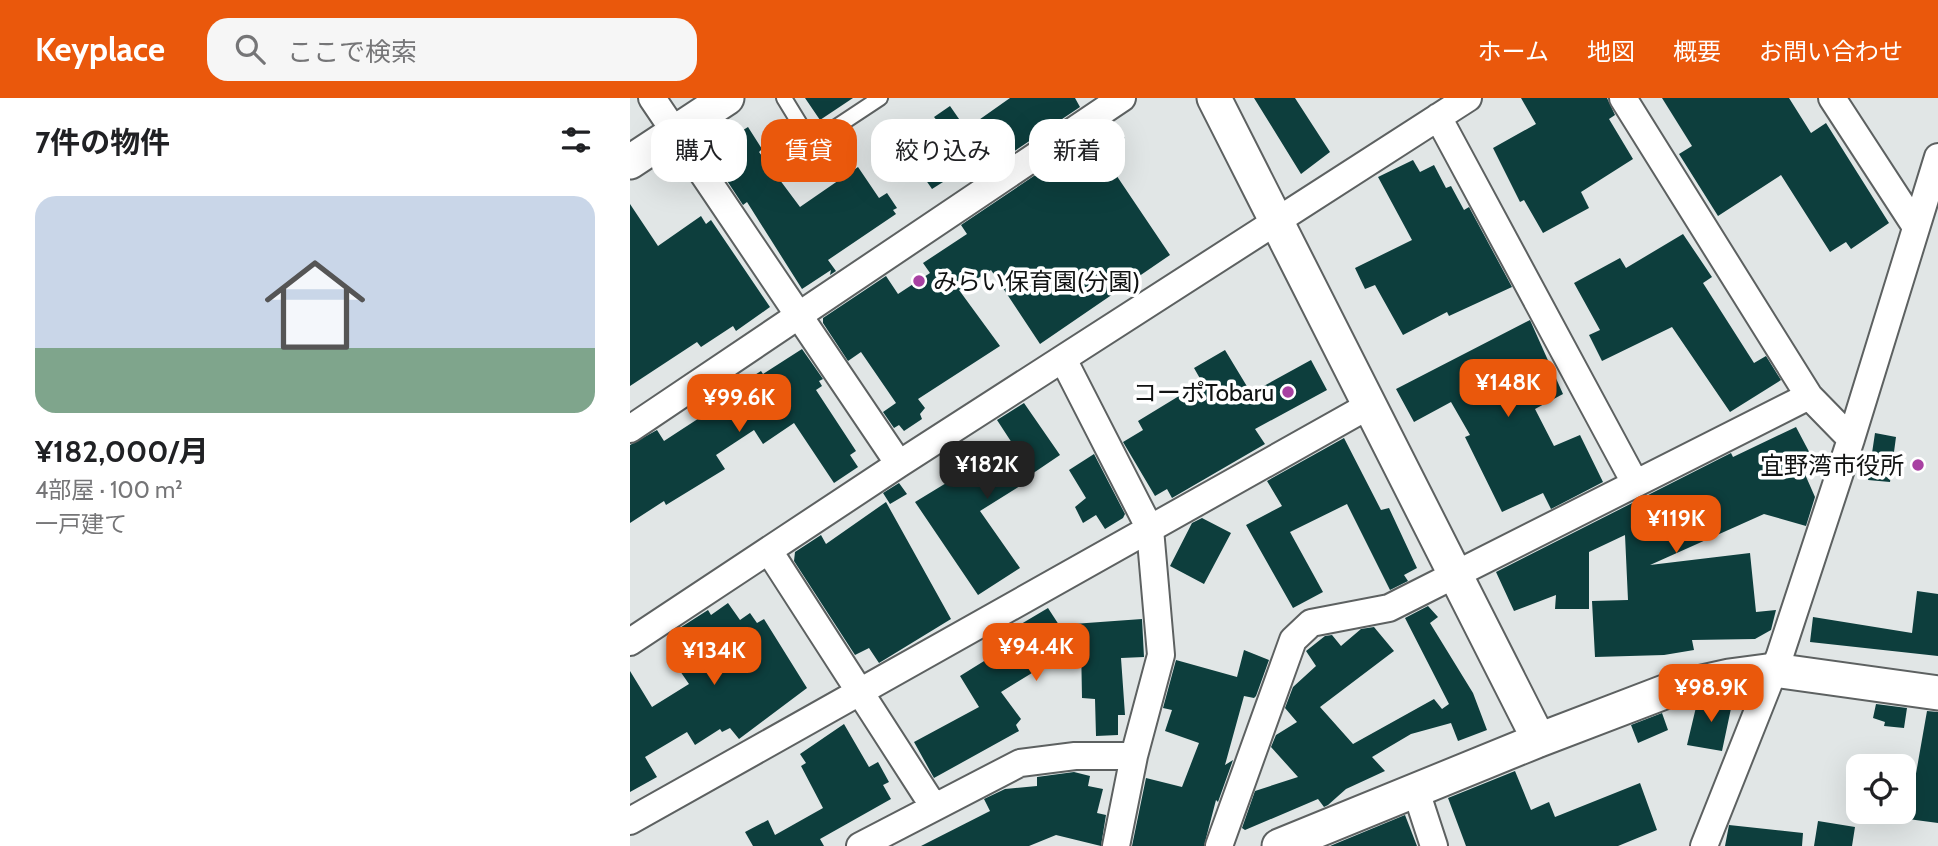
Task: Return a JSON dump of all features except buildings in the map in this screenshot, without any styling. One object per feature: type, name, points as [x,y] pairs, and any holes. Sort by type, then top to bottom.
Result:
[{"type":"street","points":[[652,98],[666,119]]},
{"type":"street","points":[[694,119],[727,98]]},
{"type":"street","points":[[630,429],[1122,98]]},
{"type":"street","points":[[1214,98],[1539,740]]},
{"type":"street","points":[[630,642],[899,464],[1468,98]]},
{"type":"street","points":[[1623,98],[1809,396],[1851,439]]},
{"type":"street","points":[[1832,98],[1916,227]]},
{"type":"street","points":[[1438,117],[1634,481]]},
{"type":"street","points":[[630,162],[651,148]]},
{"type":"street","points":[[1704,846],[1774,670],[1851,439],[1938,157]]},
{"type":"street","points":[[707,182],[899,464]]},
{"type":"street","points":[[1063,359],[1150,529],[1161,655],[1134,756],[1116,846]]},
{"type":"street","points":[[1219,846],[1293,640],[1311,623],[1389,608],[1634,481],[1809,396]]},
{"type":"street","points":[[630,821],[1370,405]]},
{"type":"street","points":[[769,551],[934,807]]},
{"type":"street","points":[[1279,846],[1539,740],[1675,688],[1729,676],[1774,670],[1938,693]]},
{"type":"street","points":[[860,846],[1020,763],[1075,755],[1134,756]]},
{"type":"street","points":[[1416,791],[1434,846]]},
{"type":"lane","points":[[784,98],[806,134],[818,139],[880,98]]},
{"type":"place","name":"みらい保育園(分園)","points":[[919,281]]},
{"type":"place","name":"コーポTobaru","points":[[1288,392]]},
{"type":"place","name":"宜野湾市役所","points":[[1918,465]]}]
